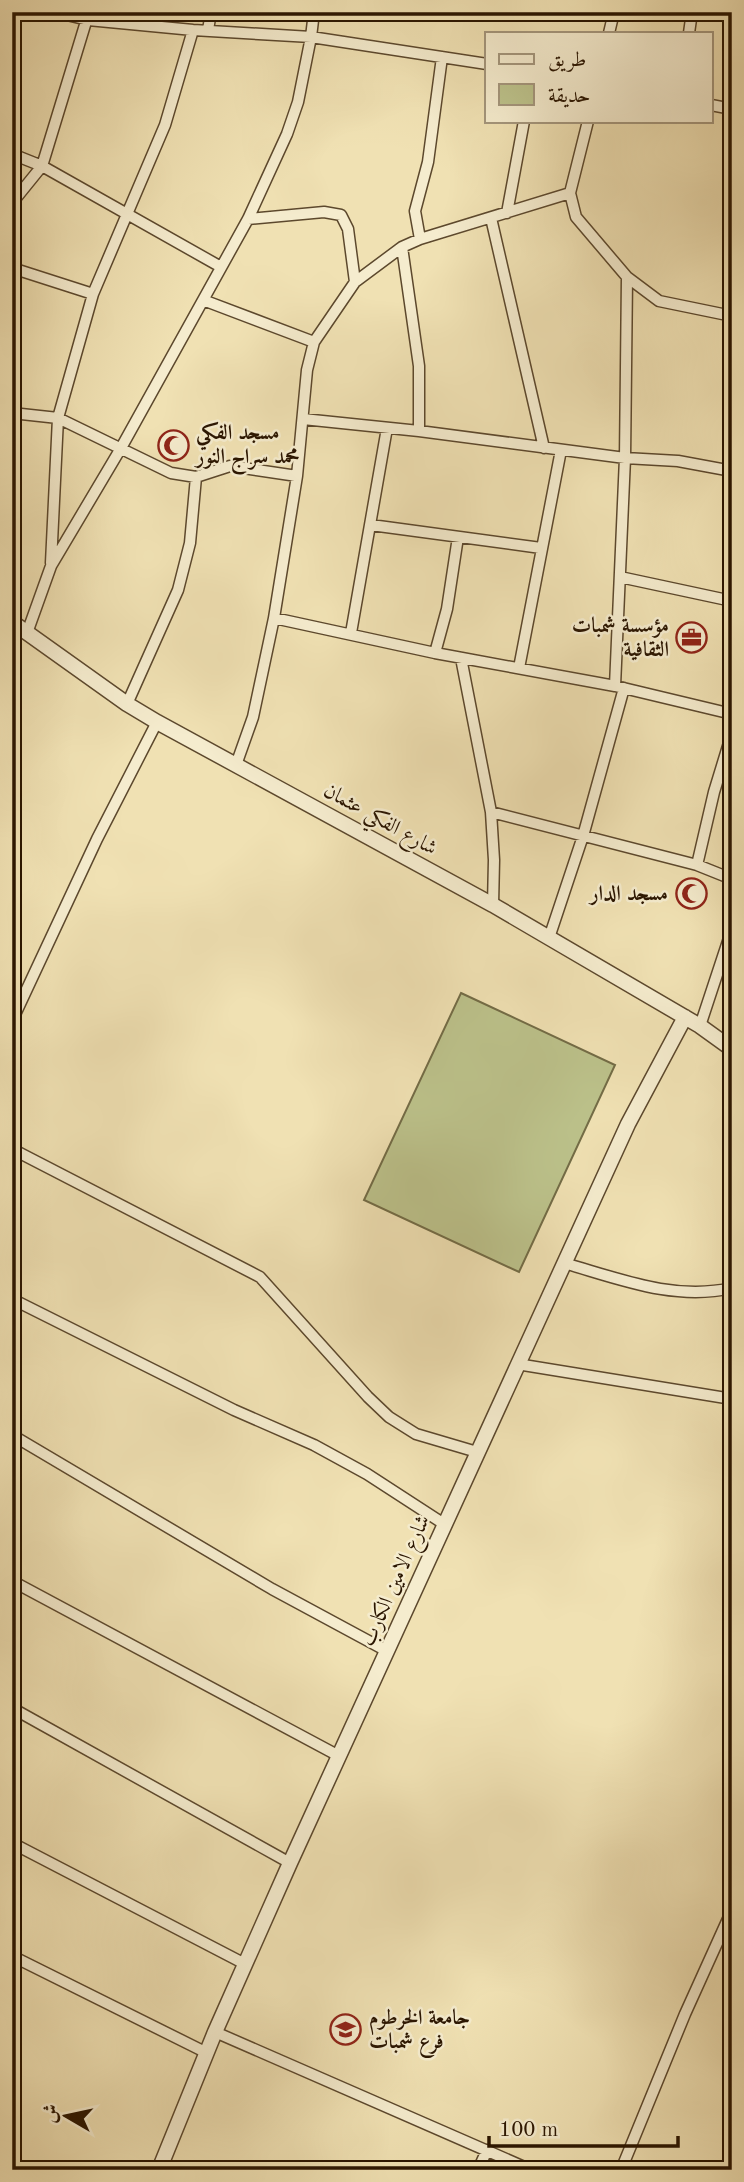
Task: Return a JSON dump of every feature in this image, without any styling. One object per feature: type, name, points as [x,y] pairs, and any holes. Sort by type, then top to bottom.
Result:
[{"type":"street","points":[[54,12],[192,30],[311,37],[485,64]]},
{"type":"street","points":[[208,30],[211,12]]},
{"type":"street","points":[[27,633],[51,566],[121,448],[248,219],[287,134],[298,102],[314,12]]},
{"type":"street","points":[[609,32],[614,12]]},
{"type":"street","points":[[689,32],[692,12]]},
{"type":"street","points":[[12,203],[42,166],[88,16]]},
{"type":"street","points":[[51,566],[58,418],[93,294],[165,125],[192,30]]},
{"type":"street","points":[[420,239],[415,211],[428,162],[442,57]]},
{"type":"street","points":[[712,105],[732,109]]},
{"type":"street","points":[[507,213],[524,122]]},
{"type":"street","points":[[588,122],[570,193],[576,217],[626,277],[659,302],[732,316]]},
{"type":"street","points":[[12,154],[42,166],[221,267]]},
{"type":"street","points":[[236,765],[253,717],[274,618],[297,476],[307,369],[314,342],[355,282],[402,247],[420,239],[570,193]]},
{"type":"street","points":[[248,219],[324,212],[341,215],[348,229],[355,282]]},
{"type":"street","points":[[491,218],[544,448]]},
{"type":"street","points":[[402,247],[419,366],[419,431]]},
{"type":"street","points":[[12,268],[93,294]]},
{"type":"street","points":[[548,938],[583,836],[619,687],[626,277]]},
{"type":"street","points":[[202,300],[314,342]]},
{"type":"street","points":[[12,414],[58,418],[171,473],[196,477],[230,466],[297,476]]},
{"type":"street","points":[[303,419],[625,458],[678,461],[732,471]]},
{"type":"street","points":[[351,634],[387,428]]},
{"type":"street","points":[[519,668],[561,450]]},
{"type":"street","points":[[127,704],[177,590],[190,543],[196,477]]},
{"type":"street","points":[[371,525],[541,548]]},
{"type":"street","points":[[435,653],[447,609],[457,537]]},
{"type":"street","points":[[620,577],[732,601]]},
{"type":"street","points":[[274,618],[435,653],[619,687],[732,714]]},
{"type":"street","name":"شارع الفكي عثمان","points":[[12,622],[127,704],[157,722],[493,905],[700,1026],[732,1049]]},
{"type":"street","points":[[461,658],[491,812],[493,905]]},
{"type":"street","points":[[12,1021],[97,839],[157,722]]},
{"type":"street","points":[[697,865],[714,792],[732,733]]},
{"type":"street","points":[[491,812],[697,865],[732,879]]},
{"type":"street","points":[[700,1026],[732,929]]},
{"type":"street","name":"شارع الامين الكارب","points":[[159,2170],[245,1964],[444,1524],[628,1125],[685,1017]]},
{"type":"street","points":[[12,1149],[260,1277],[389,1417],[416,1434],[477,1452]]},
{"type":"street","points":[[564,1264],[661,1290],[696,1292],[732,1288]]},
{"type":"street","points":[[12,1299],[234,1410],[314,1445],[367,1474],[444,1524]]},
{"type":"street","points":[[517,1364],[732,1399]]},
{"type":"street","points":[[12,1435],[272,1589],[387,1651]]},
{"type":"street","points":[[12,1581],[339,1756]]},
{"type":"street","points":[[12,1708],[290,1863]]},
{"type":"street","points":[[12,1843],[245,1964]]},
{"type":"street","points":[[621,2170],[685,2014],[732,1910]]},
{"type":"street","points":[[12,1956],[207,2053]]},
{"type":"street","points":[[215,2032],[531,2170]]},
{"type":"street","points":[[478,2170],[488,2150]]},
{"type":"green space","points":[[461,993],[615,1065],[519,1272],[364,1200]]},
{"type":"place","name":"مسجد الفكي محمد سراج النور","points":[[173,445]]},
{"type":"place","name":"مؤسسة شمبات الثقافية","points":[[692,638]]},
{"type":"place","name":"مسجد الدار","points":[[691,894]]},
{"type":"place","name":"جامعة الخرطوم فرع شمبات","points":[[346,2030]]}]
